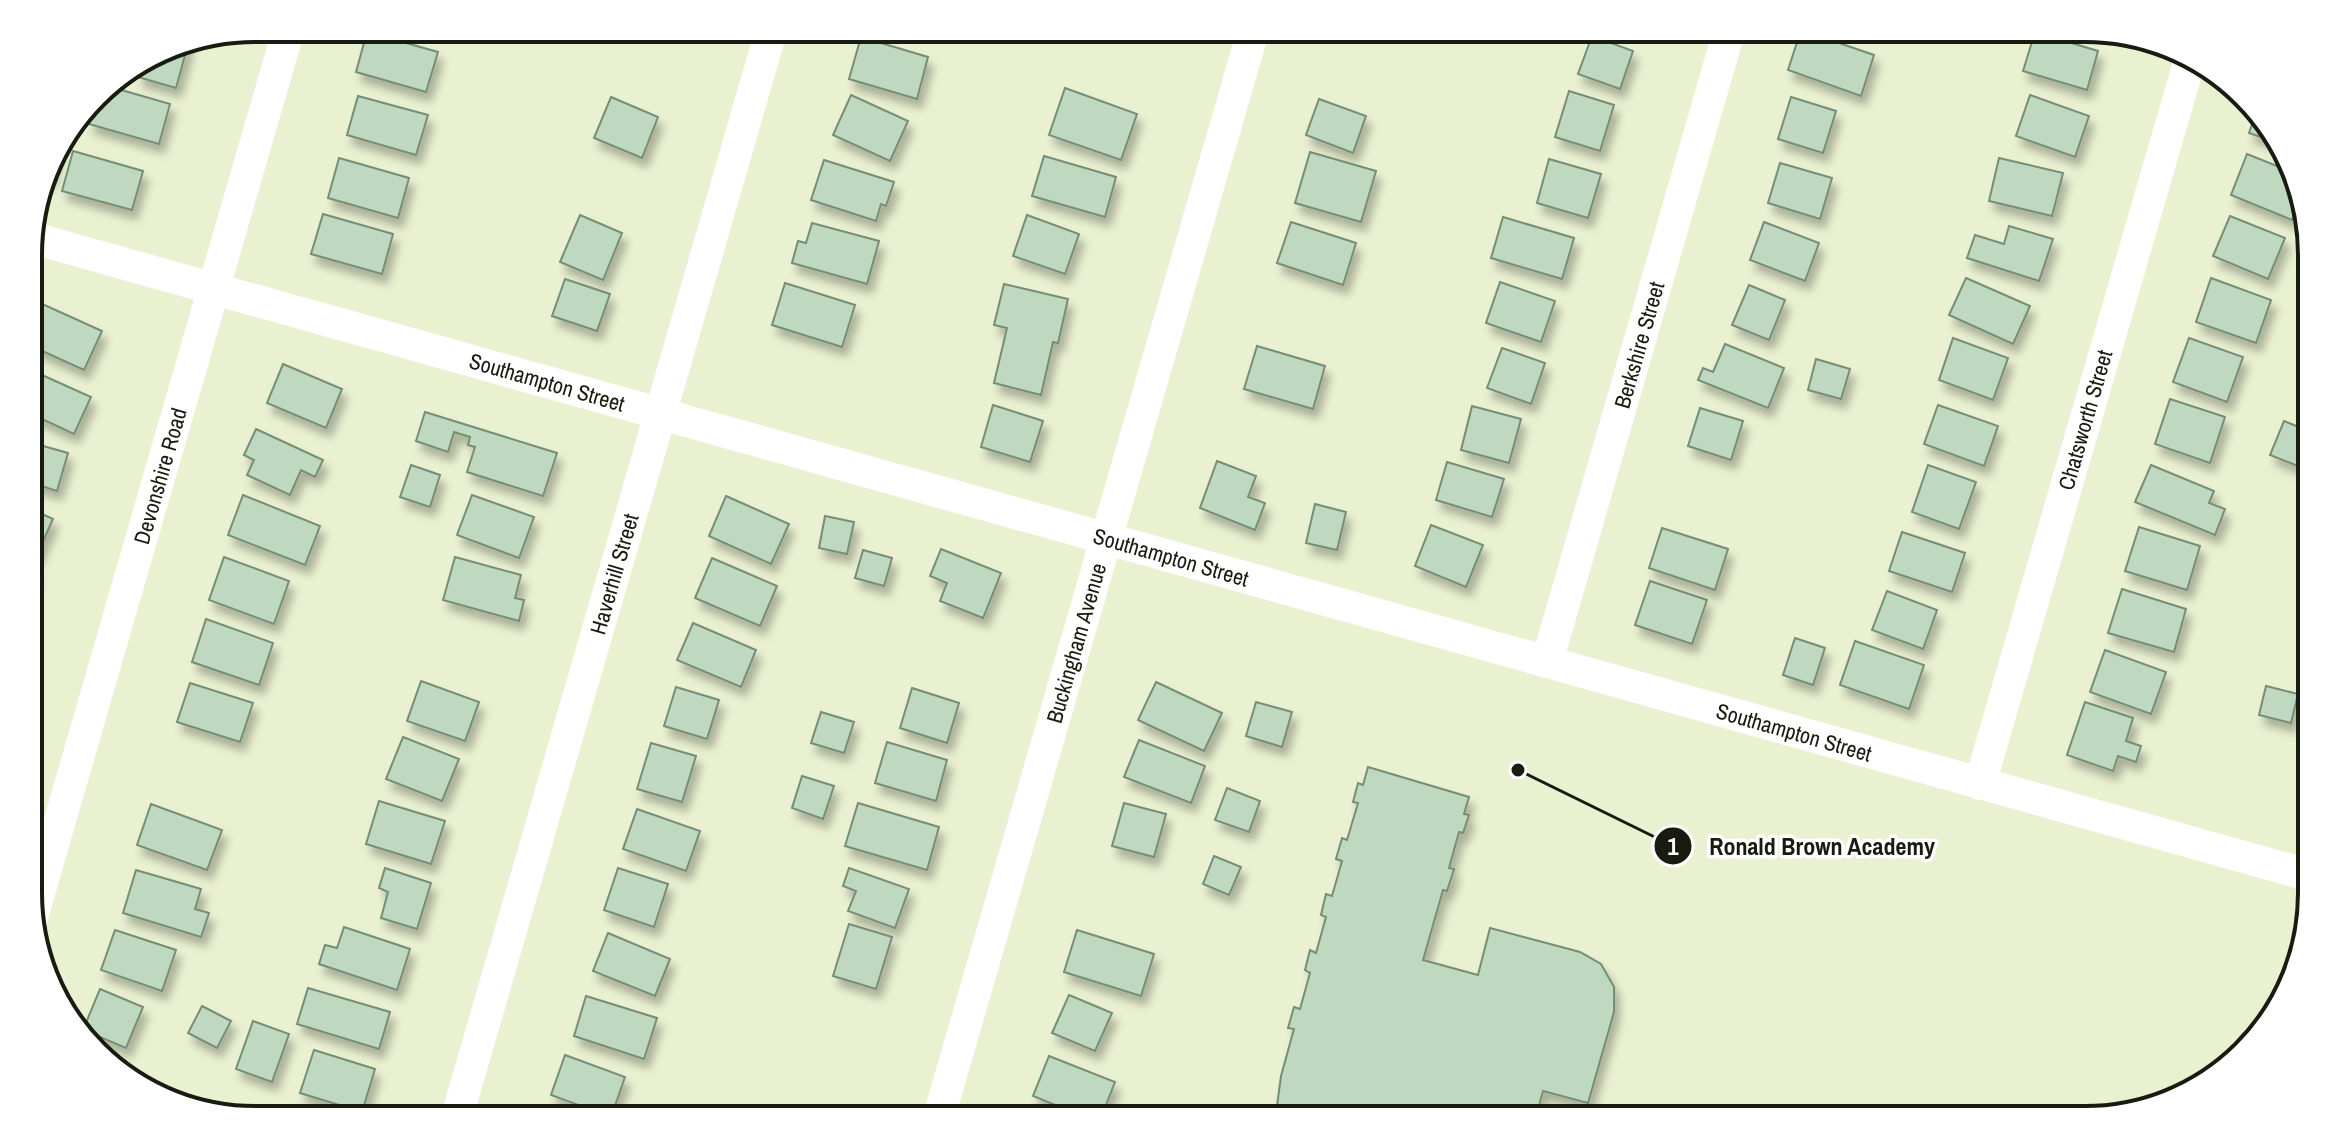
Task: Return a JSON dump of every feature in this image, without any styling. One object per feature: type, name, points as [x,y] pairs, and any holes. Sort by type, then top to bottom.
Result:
[{"type":"street","name":"Devonshire Road","points":[[42,882],[285,42]]},
{"type":"street","name":"Haverhill Street","points":[[460,1106],[768,42]]},
{"type":"street","name":"Buckingham Avenue","points":[[942,1106],[1250,42]]},
{"type":"street","name":"Berkshire Street","points":[[1547,662],[1726,42]]},
{"type":"street","name":"Chatsworth Street","points":[[1980,784],[2187,69]]},
{"type":"street","name":"Southampton Street","points":[[42,241],[2298,872]]},
{"type":"building","points":[[364,42],[402,42],[438,52],[426,92],[356,72]]},
{"type":"building","points":[[860,42],[878,42],[928,57],[917,99],[849,79]]},
{"type":"building","points":[[1590,42],[1608,42],[1633,51],[1620,89],[1578,74]]},
{"type":"building","points":[[1797,42],[1836,42],[1874,55],[1861,96],[1788,70]]},
{"type":"building","points":[[2032,42],[2068,42],[2098,51],[2087,90],[2023,71]]},
{"type":"building","points":[[185,53],[176,88],[138,77]]},
{"type":"building","points":[[1065,88],[1137,114],[1121,160],[1049,135]]},
{"type":"building","points":[[121,90],[170,104],[159,144],[89,124],[104,104]]},
{"type":"building","points":[[1569,91],[1614,105],[1600,151],[1555,137]]},
{"type":"building","points":[[851,95],[908,121],[890,161],[833,135]]},
{"type":"building","points":[[2030,95],[2089,116],[2075,157],[2016,136]]},
{"type":"building","points":[[358,96],[428,115],[416,155],[347,135]]},
{"type":"building","points":[[611,97],[658,117],[642,158],[594,138]]},
{"type":"building","points":[[1791,97],[1836,111],[1823,153],[1778,139]]},
{"type":"building","points":[[1319,99],[1366,116],[1353,153],[1306,135]]},
{"type":"building","points":[[2252,123],[2262,137],[2249,133]]},
{"type":"building","points":[[73,151],[143,171],[132,210],[62,191]]},
{"type":"building","points":[[1310,152],[1376,171],[1361,222],[1295,203]]},
{"type":"building","points":[[2247,154],[2279,167],[2294,216],[2292,220],[2231,195]]},
{"type":"building","points":[[1044,156],[1116,177],[1105,217],[1032,196]]},
{"type":"building","points":[[339,158],[409,178],[398,218],[328,198]]},
{"type":"building","points":[[1999,158],[2063,173],[2052,216],[1989,201]]},
{"type":"building","points":[[1549,159],[1601,174],[1588,218],[1537,203]]},
{"type":"building","points":[[824,160],[894,182],[886,206],[881,204],[876,221],[811,200]]},
{"type":"building","points":[[1780,163],[1832,178],[1820,219],[1768,203]]},
{"type":"building","points":[[323,214],[393,234],[382,274],[311,254]]},
{"type":"building","points":[[580,215],[622,233],[603,280],[560,262]]},
{"type":"building","points":[[1027,215],[1079,234],[1065,274],[1013,256]]},
{"type":"building","points":[[2230,216],[2285,238],[2268,279],[2213,256]]},
{"type":"building","points":[[1503,217],[1574,238],[1562,279],[1491,258]]},
{"type":"building","points":[[1291,222],[1356,243],[1343,285],[1277,263]]},
{"type":"building","points":[[1764,222],[1819,243],[1805,281],[1750,260]]},
{"type":"building","points":[[812,223],[879,241],[867,284],[792,263],[798,241],[806,243]]},
{"type":"building","points":[[2009,226],[2053,239],[2039,281],[1967,258],[1975,235],[2004,244]]},
{"type":"building","points":[[1966,278],[2030,306],[2013,344],[1949,315]]},
{"type":"building","points":[[2211,278],[2271,300],[2256,343],[2196,322]]},
{"type":"building","points":[[565,279],[610,294],[597,331],[552,316]]},
{"type":"building","points":[[1500,282],[1555,301],[1541,342],[1486,323]]},
{"type":"building","points":[[785,283],[855,305],[842,347],[772,325]]},
{"type":"building","points":[[1004,284],[1068,299],[1058,343],[1053,342],[1041,395],[994,383],[1007,328],[994,325]]},
{"type":"building","points":[[1749,285],[1785,300],[1769,340],[1732,325]]},
{"type":"building","points":[[42,304],[102,331],[84,370],[42,351]]},
{"type":"building","points":[[1953,338],[2008,358],[1993,400],[1939,380]]},
{"type":"building","points":[[2189,338],[2243,357],[2227,402],[2173,382]]},
{"type":"building","points":[[1725,344],[1784,368],[1768,408],[1698,380],[1703,368],[1713,372]]},
{"type":"building","points":[[1257,346],[1325,366],[1313,409],[1244,389]]},
{"type":"building","points":[[1502,348],[1545,363],[1531,404],[1487,388]]},
{"type":"building","points":[[1816,359],[1850,369],[1841,399],[1808,390]]},
{"type":"building","points":[[283,364],[342,389],[326,428],[267,403]]},
{"type":"building","points":[[42,375],[91,397],[74,434],[42,419]]},
{"type":"building","points":[[2170,399],[2225,417],[2210,463],[2155,444]]},
{"type":"building","points":[[993,405],[1043,421],[1030,462],[981,447]]},
{"type":"building","points":[[1938,405],[1998,426],[1984,466],[1924,444]]},
{"type":"building","points":[[1472,406],[1521,419],[1509,463],[1461,450]]},
{"type":"building","points":[[1700,408],[1743,421],[1731,460],[1688,446]]},
{"type":"building","points":[[425,412],[557,453],[543,496],[467,472],[475,447],[468,445],[470,437],[454,432],[448,452],[416,441]]},
{"type":"building","points":[[2284,421],[2298,427],[2298,466],[2270,455]]},
{"type":"building","points":[[256,429],[323,460],[315,477],[301,470],[290,495],[247,475],[254,460],[244,455]]},
{"type":"building","points":[[42,446],[68,453],[57,491],[42,486]]},
{"type":"building","points":[[1217,461],[1256,476],[1248,497],[1265,503],[1255,530],[1200,508]]},
{"type":"building","points":[[1447,462],[1504,479],[1492,517],[1436,500]]},
{"type":"building","points":[[411,465],[440,475],[430,507],[400,497]]},
{"type":"building","points":[[1928,465],[1976,482],[1959,529],[1912,512]]},
{"type":"building","points":[[2151,465],[2214,491],[2209,503],[2225,509],[2215,535],[2135,502]]},
{"type":"building","points":[[243,495],[320,526],[305,565],[228,535]]},
{"type":"building","points":[[472,495],[534,517],[519,558],[457,535]]},
{"type":"building","points":[[726,496],[789,524],[771,564],[709,536]]},
{"type":"building","points":[[1315,504],[1346,512],[1337,550],[1306,543]]},
{"type":"building","points":[[42,514],[53,519],[42,544]]},
{"type":"building","points":[[825,516],[854,522],[847,554],[819,548]]},
{"type":"building","points":[[1431,525],[1483,545],[1466,587],[1415,566]]},
{"type":"building","points":[[2139,527],[2200,546],[2187,590],[2125,571]]},
{"type":"building","points":[[1662,528],[1728,549],[1715,590],[1649,568]]},
{"type":"building","points":[[1902,532],[1965,553],[1952,592],[1889,571]]},
{"type":"building","points":[[941,549],[1001,573],[983,618],[940,601],[947,583],[930,576]]},
{"type":"building","points":[[863,550],[892,558],[884,586],[855,578]]},
{"type":"building","points":[[224,557],[289,581],[274,624],[209,600]]},
{"type":"building","points":[[455,557],[521,575],[515,598],[524,600],[519,621],[443,600]]},
{"type":"building","points":[[712,558],[777,586],[760,626],[695,598]]},
{"type":"building","points":[[1650,581],[1707,600],[1692,644],[1635,625]]},
{"type":"building","points":[[2122,589],[2186,609],[2174,652],[2108,633]]},
{"type":"building","points":[[1887,591],[1937,610],[1923,649],[1872,630]]},
{"type":"building","points":[[206,619],[273,643],[259,685],[192,662]]},
{"type":"building","points":[[693,623],[756,650],[741,687],[677,660]]},
{"type":"building","points":[[1795,638],[1825,648],[1813,685],[1783,675]]},
{"type":"building","points":[[1855,641],[1924,665],[1909,709],[1840,685]]},
{"type":"building","points":[[2105,650],[2166,672],[2151,714],[2090,692]]},
{"type":"building","points":[[421,681],[479,702],[465,741],[407,721]]},
{"type":"building","points":[[1156,682],[1222,713],[1204,751],[1138,720]]},
{"type":"building","points":[[190,683],[253,703],[240,742],[177,722]]},
{"type":"building","points":[[2266,686],[2298,694],[2291,723],[2259,715]]},
{"type":"building","points":[[676,687],[719,700],[707,739],[664,726]]},
{"type":"building","points":[[912,688],[959,703],[947,743],[900,728]]},
{"type":"building","points":[[1256,702],[1292,712],[1282,747],[1246,736]]},
{"type":"building","points":[[2085,702],[2133,718],[2126,741],[2141,746],[2136,762],[2118,756],[2113,771],[2067,755]]},
{"type":"building","points":[[821,712],[854,722],[844,753],[811,743]]},
{"type":"building","points":[[403,737],[459,759],[442,801],[386,779]]},
{"type":"building","points":[[1139,740],[1205,766],[1191,803],[1124,777]]},
{"type":"building","points":[[887,742],[947,760],[936,801],[875,783]]},
{"type":"building","points":[[651,743],[696,756],[682,802],[637,789]]},
{"type":"building","points":[[1368,767],[1469,797],[1464,814],[1469,815],[1463,833],[1459,832],[1449,868],[1454,869],[1447,891],[1443,890],[1423,960],[1478,975],[1490,928],[1580,952],[1601,964],[1614,987],[1614,1012],[1588,1103],[1543,1091],[1539,1106],[1277,1106],[1281,1076],[1294,1029],[1288,1028],[1294,1007],[1300,1009],[1310,973],[1305,970],[1310,950],[1316,953],[1326,917],[1321,915],[1326,894],[1332,896],[1342,861],[1336,859],[1342,838],[1347,840],[1358,803],[1353,802],[1358,783],[1363,785]]},
{"type":"building","points":[[802,776],[834,786],[823,819],[792,808]]},
{"type":"building","points":[[1227,788],[1260,801],[1249,832],[1215,820]]},
{"type":"building","points":[[379,801],[445,821],[431,864],[366,844]]},
{"type":"building","points":[[858,803],[939,827],[927,870],[845,846]]},
{"type":"building","points":[[1124,803],[1166,814],[1154,857],[1112,846]]},
{"type":"building","points":[[151,804],[222,830],[207,870],[137,845]]},
{"type":"building","points":[[637,809],[700,831],[686,871],[623,849]]},
{"type":"building","points":[[1214,856],[1241,867],[1229,895],[1203,884]]},
{"type":"building","points":[[385,868],[431,883],[417,929],[381,918],[388,892],[379,888]]},
{"type":"building","points":[[618,868],[668,884],[654,927],[604,910]]},
{"type":"building","points":[[849,868],[909,889],[895,928],[848,911],[856,891],[843,886]]},
{"type":"building","points":[[136,870],[201,889],[195,909],[209,913],[201,937],[123,913]]},
{"type":"building","points":[[849,924],[892,937],[876,989],[833,976]]},
{"type":"building","points":[[344,927],[410,949],[397,990],[319,964],[325,945],[337,948]]},
{"type":"building","points":[[115,930],[176,950],[162,991],[101,970]]},
{"type":"building","points":[[1077,930],[1154,954],[1141,996],[1064,972]]},
{"type":"building","points":[[608,933],[670,959],[655,996],[593,971]]},
{"type":"building","points":[[308,988],[390,1012],[379,1049],[297,1024]]},
{"type":"building","points":[[100,989],[143,1007],[126,1048],[97,1036],[86,1022]]},
{"type":"building","points":[[1069,995],[1112,1013],[1095,1051],[1052,1033]]},
{"type":"building","points":[[586,996],[657,1018],[644,1059],[574,1036]]},
{"type":"building","points":[[202,1006],[231,1021],[217,1048],[188,1033]]},
{"type":"building","points":[[253,1021],[289,1034],[272,1082],[236,1069]]},
{"type":"building","points":[[314,1050],[375,1069],[364,1106],[342,1106],[300,1093]]},
{"type":"building","points":[[565,1055],[625,1077],[615,1106],[581,1106],[551,1095]]},
{"type":"building","points":[[1049,1056],[1115,1082],[1106,1106],[1058,1106],[1033,1096]]},
{"type":"place","name":"Ronald Brown Academy","points":[[1518,770]]}]
